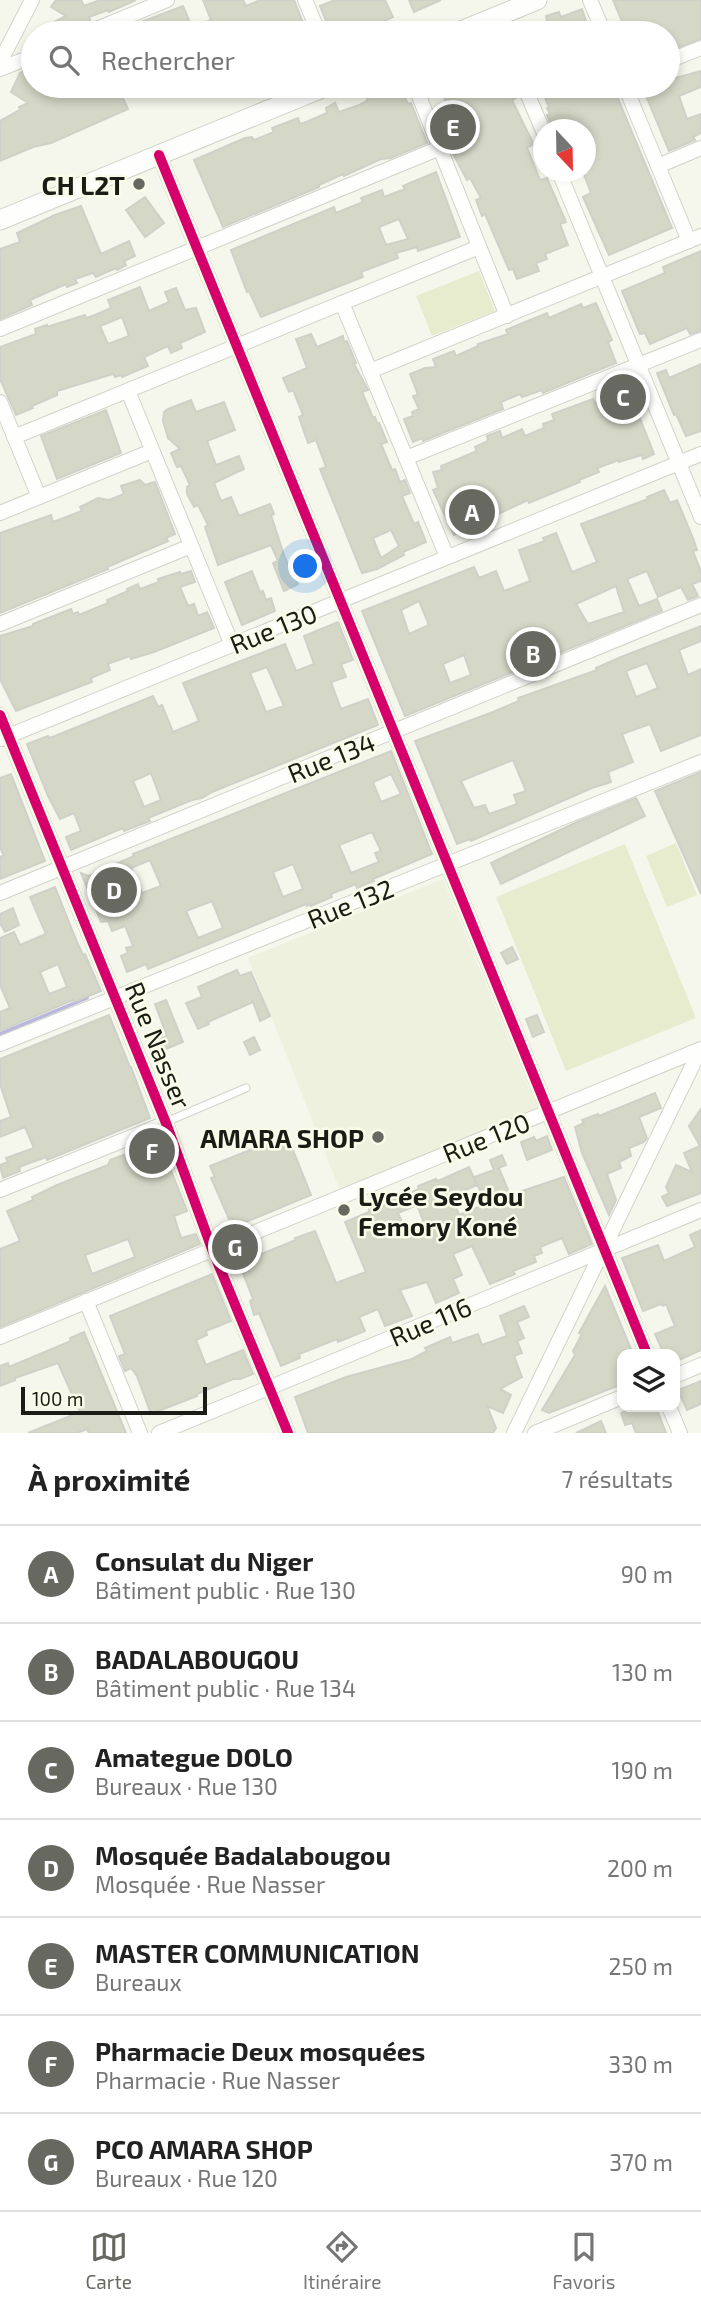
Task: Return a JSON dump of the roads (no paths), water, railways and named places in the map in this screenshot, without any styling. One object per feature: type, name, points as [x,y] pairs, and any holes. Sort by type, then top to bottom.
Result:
[{"type":"main road","points":[[505,21],[537,0]]},
{"type":"main road","points":[[0,220],[298,98]]},
{"type":"street","points":[[21,21],[32,0]]},
{"type":"street","points":[[116,21],[167,0]]},
{"type":"street","points":[[305,0],[314,21]]},
{"type":"street","points":[[590,0],[599,21]]},
{"type":"street","points":[[0,62],[21,21]]},
{"type":"street","points":[[680,56],[701,48]]},
{"type":"street","points":[[0,69],[21,61]]},
{"type":"street","points":[[420,98],[507,316]]},
{"type":"street","points":[[529,98],[538,119]]},
{"type":"street","points":[[370,372],[695,239],[658,166],[630,98]]},
{"type":"street","points":[[0,329],[440,148]]},
{"type":"street","points":[[658,166],[701,148]]},
{"type":"street","points":[[159,155],[645,1349]]},
{"type":"street","points":[[563,182],[701,517]]},
{"type":"street","points":[[14,437],[479,247]]},
{"type":"street","points":[[342,303],[447,557]]},
{"type":"street","points":[[406,458],[701,341]]},
{"type":"street","points":[[128,391],[232,645]]},
{"type":"street","points":[[0,402],[39,497]]},
{"type":"street","points":[[0,513],[152,451]]},
{"type":"street","name":"Rue 130","points":[[4,738],[701,454]]},
{"type":"street","points":[[0,624],[191,546]]},
{"type":"street","name":"Rue 134","points":[[0,892],[701,605]]},
{"type":"street","name":"Rue Nasser","points":[[0,715],[4,738],[62,867],[166,1123],[212,1249],[288,1433]]},
{"type":"street","name":"Rue 132","points":[[0,1044],[701,761]]},
{"type":"street","points":[[514,1433],[700,1050]]},
{"type":"street","name":"Rue 120","points":[[0,1337],[700,1050]]},
{"type":"street","points":[[0,1190],[166,1123]]},
{"type":"street","name":"Rue 116","points":[[159,1433],[701,1210]]},
{"type":"street","points":[[86,1301],[140,1433]]},
{"type":"street","points":[[680,1374],[701,1365]]},
{"type":"street","points":[[535,1433],[617,1399]]},
{"type":"street","points":[[671,1412],[680,1433]]},
{"type":"lane","points":[[166,1123],[246,1087]]},
{"type":"waterway","points":[[0,1034],[87,998]]},
{"type":"place","name":"MASTER COMMUNICATION","points":[[453,127]]},
{"type":"place","name":"CH L2T","points":[[139,184]]},
{"type":"place","name":"Amategue DOLO","points":[[623,397]]},
{"type":"place","name":"Consulat du Niger","points":[[472,512]]},
{"type":"place","name":"BADALABOUGOU","points":[[533,654]]},
{"type":"place","name":"Mosquée Badalabougou","points":[[114,890]]},
{"type":"place","name":"AMARA SHOP","points":[[378,1137]]},
{"type":"place","name":"Pharmacie Deux mosquées","points":[[152,1151]]},
{"type":"place","name":"Lycée Seydou Femory Koné","points":[[344,1210]]},
{"type":"place","name":"PCO AMARA SHOP","points":[[235,1247]]}]
